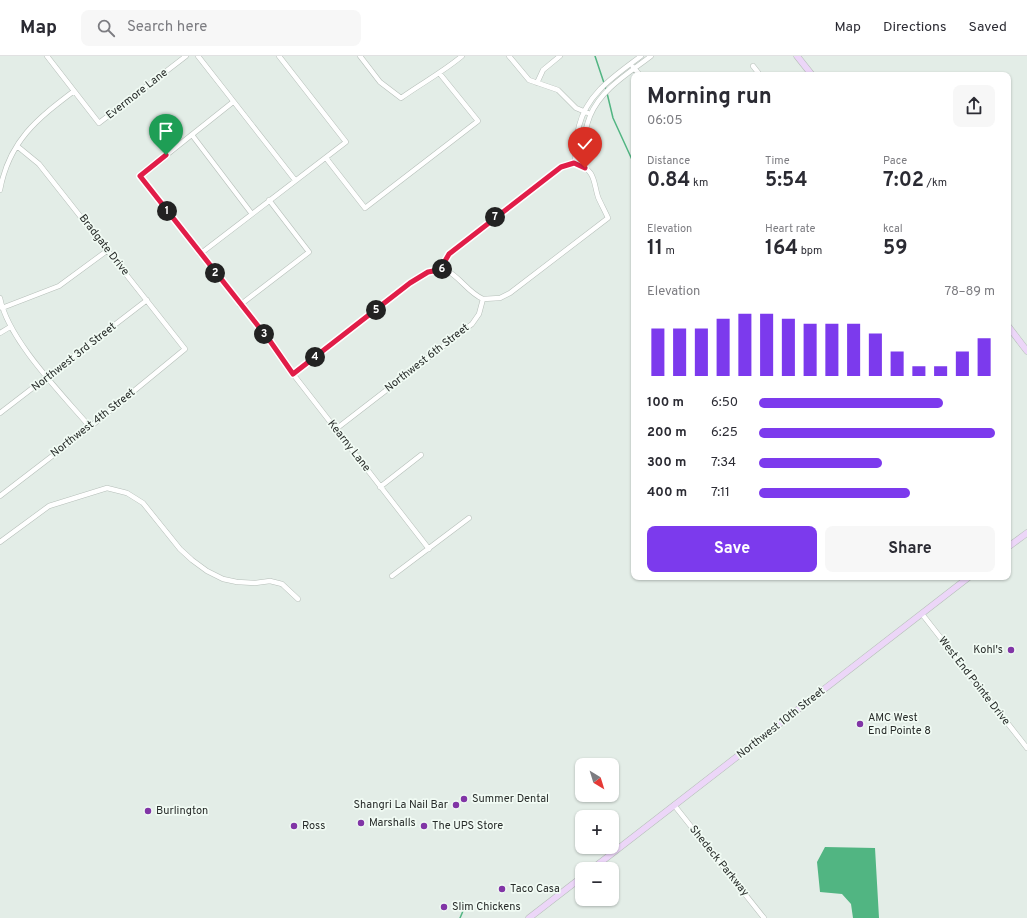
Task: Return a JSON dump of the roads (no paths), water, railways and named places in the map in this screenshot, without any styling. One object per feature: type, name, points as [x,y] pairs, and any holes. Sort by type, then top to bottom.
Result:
[{"type":"main road","points":[[797,56],[810,72]]},
{"type":"main road","points":[[1011,330],[1027,351]]},
{"type":"main road","points":[[1011,545],[1027,533]]},
{"type":"main road","name":"Northwest 10th Street","points":[[601,862],[966,580]]},
{"type":"main road","points":[[529,918],[575,882]]},
{"type":"street","name":"Evermore Lane","points":[[46,56],[100,123],[186,56]]},
{"type":"street","points":[[198,56],[294,180]]},
{"type":"street","points":[[200,254],[294,180],[346,142],[279,56]]},
{"type":"street","points":[[360,56],[380,82],[401,98],[428,78],[440,74],[462,56]]},
{"type":"street","points":[[509,56],[529,80],[558,90],[576,108],[591,114]]},
{"type":"street","points":[[537,83],[543,70],[560,56]]},
{"type":"street","points":[[577,163],[579,125],[588,104],[597,92],[641,56]]},
{"type":"street","points":[[631,72],[651,56]]},
{"type":"street","points":[[631,64],[638,72]]},
{"type":"street","points":[[753,66],[758,72]]},
{"type":"street","points":[[577,163],[591,114],[596,104],[610,88],[631,72]]},
{"type":"street","points":[[326,158],[365,208],[478,121],[440,74]]},
{"type":"street","points":[[0,190],[3,172],[27,130],[74,91]]},
{"type":"street","points":[[233,102],[192,135],[252,214]]},
{"type":"street","name":"Kearny Lane","points":[[192,135],[140,176],[240,305],[270,341],[293,374],[429,549]]},
{"type":"street","name":"Bradgate Drive","points":[[17,146],[39,164],[185,349]]},
{"type":"street","points":[[293,374],[410,283],[428,272],[444,269],[454,273],[470,291],[483,299],[500,298],[510,293],[608,218],[598,196],[595,180],[589,172],[577,163]]},
{"type":"street","points":[[444,269],[445,261],[449,254],[561,167],[577,163]]},
{"type":"street","points":[[240,305],[309,252],[269,200]]},
{"type":"street","points":[[2,308],[59,286],[108,250]]},
{"type":"street","points":[[0,298],[2,308],[10,327],[47,377],[90,427]]},
{"type":"street","name":"Northwest 6th Street","points":[[336,429],[472,324],[479,314],[483,299]]},
{"type":"street","name":"Northwest 3rd Street","points":[[0,413],[147,300]]},
{"type":"street","points":[[0,333],[10,327]]},
{"type":"street","name":"Northwest 4th Street","points":[[0,496],[90,427],[185,349]]},
{"type":"street","points":[[380,487],[421,455]]},
{"type":"street","points":[[0,542],[49,506],[107,488],[127,493],[143,503],[180,549],[207,572],[237,582],[255,583],[270,581],[282,584],[298,599]]},
{"type":"street","points":[[392,576],[469,518]]},
{"type":"street","name":"West End Pointe Drive","points":[[922,614],[1027,748]]},
{"type":"street","name":"Shedeck Parkway","points":[[674,805],[764,918]]},
{"type":"waterway","points":[[595,56],[606,89]]},
{"type":"waterway","points":[[607,93],[613,118],[631,157]]},
{"type":"waterway","points":[[460,918],[463,911],[462,901]]},
{"type":"place","name":"Kohl's","points":[[1011,650]]},
{"type":"place","name":"AMC West End Pointe 8","points":[[860,724]]},
{"type":"place","name":"Summer Dental","points":[[464,799]]},
{"type":"place","name":"Shangri La Nail Bar","points":[[456,805]]},
{"type":"place","name":"Burlington","points":[[148,811]]},
{"type":"place","name":"Marshalls","points":[[361,823]]},
{"type":"place","name":"Ross","points":[[294,826]]},
{"type":"place","name":"The UPS Store","points":[[424,826]]},
{"type":"place","name":"Taco Casa","points":[[502,889]]},
{"type":"place","name":"Slim Chickens","points":[[444,907]]}]
